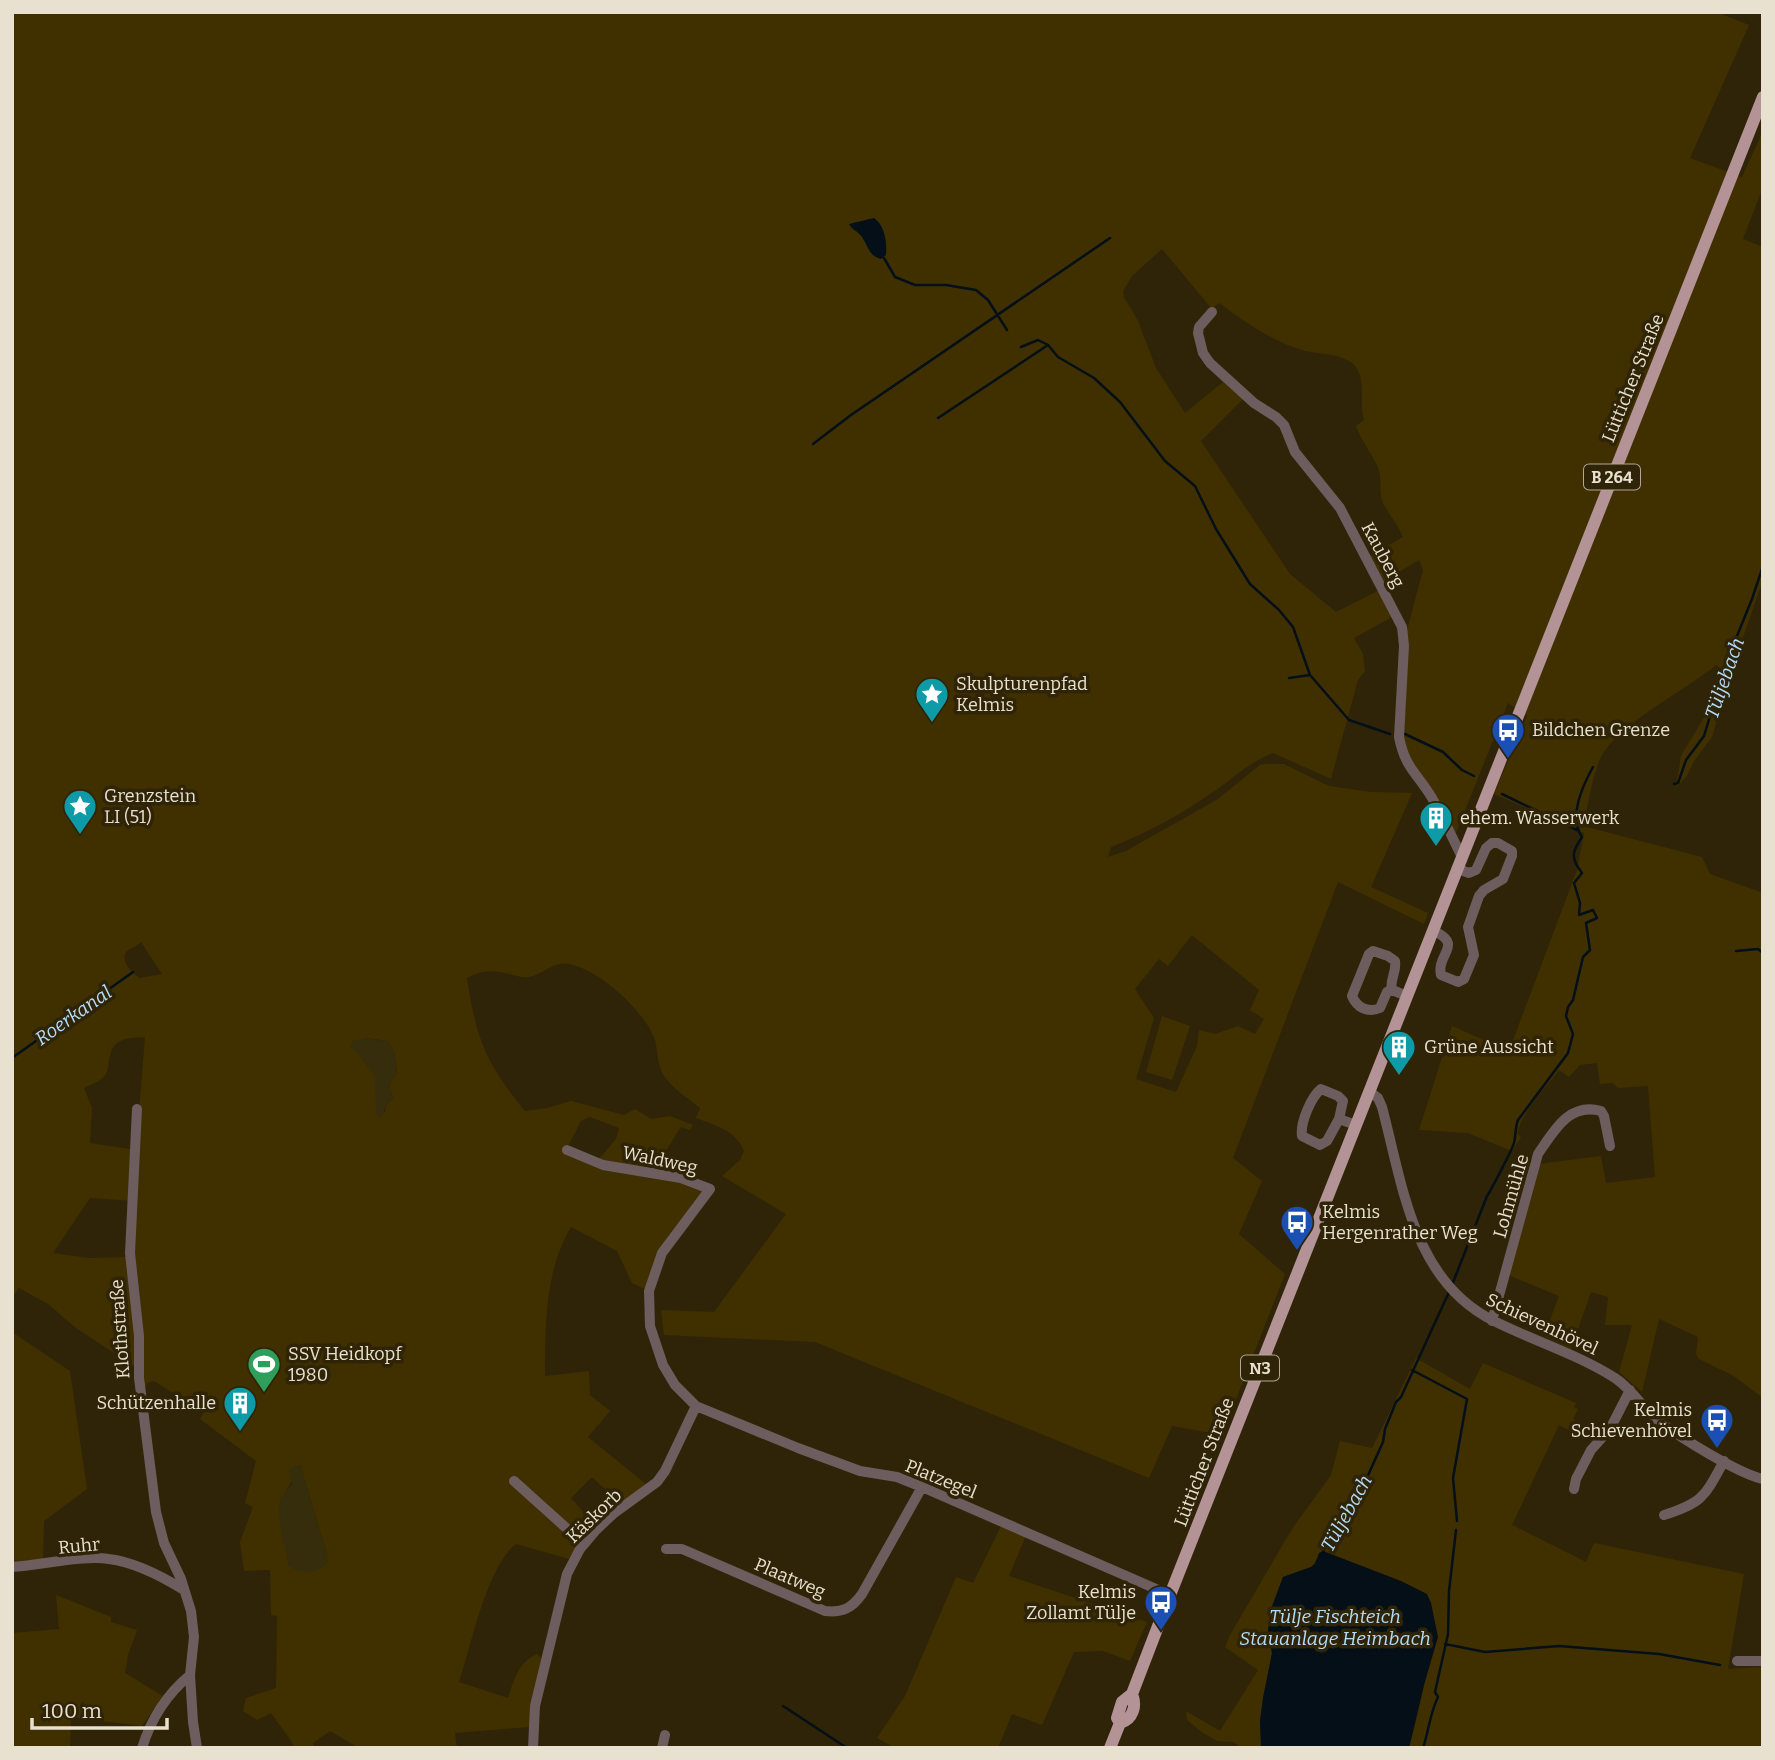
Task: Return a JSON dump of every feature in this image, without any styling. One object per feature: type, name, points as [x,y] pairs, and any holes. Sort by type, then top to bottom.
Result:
[{"type":"main road","name":"Lütticher Straße","points":[[1110,1748],[1120,1723],[1132,1715],[1135,1706],[1132,1694],[1170,1595],[1763,97]]},
{"type":"street","name":"Kauberg","points":[[1212,312],[1203,321],[1198,333],[1203,353],[1227,379],[1284,425],[1301,462],[1340,508],[1402,627],[1404,646],[1399,725],[1402,750],[1414,775],[1431,797],[1460,863]]},
{"type":"street","points":[[1434,931],[1448,940],[1439,969],[1441,975],[1458,982],[1464,979],[1474,955],[1468,927],[1479,896],[1503,879],[1512,851],[1498,843],[1492,843],[1486,848],[1476,870],[1469,873],[1460,863]]},
{"type":"street","points":[[1392,990],[1395,961],[1373,951],[1368,954],[1352,996],[1354,1002],[1361,1008],[1373,1011],[1380,1008],[1387,992],[1392,990],[1407,996]]},
{"type":"street","points":[[1321,1089],[1343,1101],[1339,1119],[1327,1141],[1320,1145],[1302,1136],[1301,1130],[1315,1094],[1321,1089]]},
{"type":"street","name":"Schievenhövel","points":[[1369,1091],[1378,1098],[1382,1107],[1409,1210],[1435,1271],[1450,1290],[1469,1307],[1492,1321],[1589,1363],[1630,1390],[1660,1422],[1746,1474],[1763,1479]]},
{"type":"street","name":"Lohmühle","points":[[1492,1321],[1538,1154],[1572,1112],[1588,1108],[1601,1111],[1604,1116],[1610,1146]]},
{"type":"street","name":"Klothstraße","points":[[137,1109],[130,1253],[139,1335],[139,1378],[156,1512],[164,1543],[191,1611],[194,1637],[190,1675],[197,1748]]},
{"type":"street","points":[[1339,1119],[1356,1125]]},
{"type":"street","name":"Waldweg","points":[[566,1150],[603,1165],[681,1178],[710,1189],[662,1253],[649,1291],[650,1326],[663,1365],[675,1385],[696,1406]]},
{"type":"street","points":[[1574,1489],[1576,1479],[1591,1450],[1610,1429],[1630,1390]]},
{"type":"street","name":"Platzegel","points":[[696,1406],[860,1471],[897,1478],[922,1487],[1170,1595]]},
{"type":"street","name":"Käskorb","points":[[533,1748],[535,1706],[565,1582],[574,1558],[613,1514],[657,1482],[696,1406]]},
{"type":"street","points":[[1664,1515],[1692,1506],[1701,1499],[1724,1461]]},
{"type":"street","points":[[514,1481],[584,1544]]},
{"type":"street","name":"Plaatweg","points":[[666,1549],[682,1549],[825,1611],[845,1611],[854,1606],[862,1594],[922,1487]]},
{"type":"street","name":"Ruhr","points":[[12,1567],[86,1558],[110,1559],[155,1575],[184,1590]]},
{"type":"street","points":[[1737,1661],[1763,1661]]},
{"type":"street","points":[[142,1748],[149,1726],[161,1707],[179,1684],[190,1675]]},
{"type":"street","points":[[662,1748],[665,1735]]},
{"type":"shaded area","points":[[12,12],[1716,12],[1749,25],[1690,158],[1742,177],[1763,131],[1763,187],[1743,239],[1763,247],[1763,580],[1712,737],[1694,761],[1687,776],[1676,787],[1681,756],[1706,714],[1720,668],[1716,665],[1637,720],[1610,744],[1598,765],[1583,826],[1702,857],[1710,874],[1763,893],[1763,1398],[1734,1376],[1699,1359],[1696,1354],[1698,1337],[1659,1319],[1642,1392],[1619,1372],[1632,1325],[1605,1325],[1608,1297],[1591,1292],[1571,1349],[1544,1336],[1559,1296],[1508,1275],[1538,1164],[1601,1156],[1606,1183],[1655,1177],[1648,1086],[1618,1088],[1612,1083],[1600,1084],[1597,1063],[1580,1065],[1569,1077],[1559,1070],[1523,1119],[1518,1134],[1521,1137],[1512,1151],[1468,1133],[1419,1130],[1452,1026],[1509,1051],[1577,870],[1584,833],[1494,794],[1527,716],[1508,703],[1456,833],[1409,760],[1402,735],[1406,634],[1423,570],[1419,560],[1384,581],[1370,556],[1403,537],[1383,503],[1379,469],[1356,426],[1364,420],[1362,385],[1356,367],[1346,359],[1305,351],[1271,337],[1219,303],[1212,309],[1162,249],[1132,276],[1123,291],[1156,368],[1185,413],[1223,382],[1243,399],[1201,441],[1290,574],[1336,612],[1378,591],[1392,617],[1354,638],[1363,654],[1365,671],[1358,680],[1331,779],[1273,753],[1249,766],[1177,815],[1111,847],[1108,857],[1126,851],[1218,799],[1261,764],[1284,764],[1329,786],[1371,792],[1412,793],[1371,887],[1428,913],[1424,924],[1338,882],[1233,1158],[1262,1181],[1239,1234],[1285,1274],[1222,1435],[1172,1426],[1149,1478],[815,1342],[664,1335],[661,1310],[714,1312],[786,1214],[722,1176],[740,1160],[744,1151],[730,1133],[696,1118],[700,1108],[664,1076],[659,1065],[655,1040],[647,1024],[617,991],[593,973],[569,964],[553,966],[529,977],[495,971],[479,973],[467,978],[479,1034],[492,1064],[525,1111],[571,1101],[624,1115],[635,1109],[651,1119],[670,1116],[693,1125],[690,1130],[681,1127],[652,1173],[710,1189],[662,1253],[649,1291],[632,1283],[617,1251],[571,1227],[556,1261],[548,1299],[545,1376],[589,1371],[590,1395],[610,1411],[588,1437],[647,1485],[621,1504],[592,1477],[571,1498],[596,1526],[569,1559],[516,1544],[506,1555],[488,1588],[459,1682],[508,1698],[521,1667],[537,1654],[542,1664],[529,1727],[455,1733],[457,1748],[359,1748],[330,1731],[313,1743],[314,1748],[294,1748],[271,1713],[257,1720],[243,1711],[246,1698],[276,1688],[277,1616],[271,1615],[270,1570],[244,1571],[240,1542],[253,1507],[245,1503],[256,1461],[200,1419],[206,1409],[179,1397],[154,1381],[147,1383],[144,1392],[134,1267],[134,1201],[90,1198],[53,1253],[89,1258],[128,1257],[137,1368],[76,1328],[48,1304],[19,1288],[12,1298]],"holes":[[[868,219],[879,222],[886,249],[850,228],[854,222]],[[1192,935],[1259,990],[1250,1010],[1264,1019],[1255,1034],[1238,1026],[1215,1034],[1199,1030],[1197,1046],[1176,1092],[1136,1079],[1154,1018],[1135,989],[1159,959],[1168,966]],[[141,942],[162,974],[140,978],[131,971],[126,964],[126,952]],[[145,1037],[136,1150],[90,1143],[92,1108],[84,1088],[103,1078],[115,1045],[133,1038]],[[365,1038],[387,1041],[394,1051],[397,1073],[390,1088],[394,1098],[386,1105],[385,1112],[376,1114],[376,1076],[360,1056]],[[590,1117],[619,1128],[616,1139],[595,1164],[565,1152],[581,1121]],[[300,1465],[327,1554],[289,1566],[279,1505]]]},
{"type":"shaded area","points":[[1162,1016],[1190,1026],[1172,1080],[1146,1072]]},
{"type":"shaded area","points":[[12,1332],[70,1371],[87,1489],[44,1521],[43,1565],[12,1567]]},
{"type":"shaded area","points":[[1416,1358],[1470,1389],[1483,1363],[1576,1403],[1574,1407],[1578,1409],[1573,1419],[1603,1434],[1593,1442],[1559,1425],[1512,1525],[1586,1562],[1594,1543],[1744,1574],[1728,1669],[1761,1667],[1763,1748],[1409,1748],[1422,1696],[1432,1635],[1431,1602],[1323,1551],[1311,1567],[1283,1577],[1271,1609],[1269,1640],[1272,1653],[1260,1721],[1261,1748],[1241,1748],[1234,1742],[1217,1741],[1187,1720],[1186,1711],[1220,1731],[1258,1670],[1225,1647],[1230,1635],[1292,1529],[1331,1475],[1340,1441],[1372,1448]]},
{"type":"shaded area","points":[[1003,1522],[1027,1533],[1009,1576],[1147,1622],[1130,1661],[1103,1651],[1074,1652],[1042,1725],[1012,1714],[998,1748],[895,1748],[877,1738],[905,1696],[956,1577],[973,1583]]},
{"type":"shaded area","points":[[56,1595],[111,1617],[111,1622],[137,1630],[125,1673],[163,1696],[142,1726],[71,1717],[70,1748],[12,1748],[12,1633],[59,1629]]},
{"type":"sand","points":[[365,1038],[387,1041],[394,1051],[397,1073],[390,1088],[394,1098],[386,1105],[381,1118],[376,1114],[375,1076],[350,1047],[353,1041]]},
{"type":"sand","points":[[300,1465],[328,1562],[320,1569],[310,1572],[289,1566],[279,1513],[281,1498],[292,1484],[289,1470]]},
{"type":"water","points":[[874,218],[881,225],[886,240],[886,255],[881,259],[871,253],[860,235],[849,224]]},
{"type":"water","name":"Tülje Fischteich Stauanlage Heimbach","points":[[1323,1551],[1401,1581],[1427,1594],[1431,1603],[1438,1637],[1409,1748],[1261,1748],[1260,1721],[1272,1653],[1268,1630],[1271,1609],[1283,1577],[1311,1567]]},
{"type":"waterway","points":[[813,444],[851,415],[1110,238]]},
{"type":"waterway","points":[[884,258],[895,277],[915,285],[946,285],[976,290],[988,300],[1007,330]]},
{"type":"waterway","points":[[1021,347],[1038,340],[1048,345],[1058,357],[1094,378],[1120,402],[1165,461],[1195,486],[1216,529],[1250,584],[1279,610],[1293,627],[1310,675],[1349,720],[1390,734]]},
{"type":"waterway","points":[[938,418],[1048,345]]},
{"type":"waterway","name":"Tüljebach","points":[[1674,784],[1678,783],[1686,760],[1704,736],[1726,663],[1763,566]]},
{"type":"waterway","points":[[1289,678],[1310,675]]},
{"type":"waterway","points":[[1405,734],[1443,752],[1462,770],[1474,776]]},
{"type":"waterway","name":"Tüljebach","points":[[1452,1285],[1487,1196],[1515,1140],[1518,1120],[1568,1053],[1573,1034],[1566,1016],[1573,1000],[1583,957],[1590,950],[1586,923],[1597,918],[1593,910],[1579,915],[1580,903],[1574,883],[1582,873],[1574,855],[1582,837],[1576,820],[1577,811],[1581,792],[1593,767]]},
{"type":"waterway","points":[[1502,794],[1577,830]]},
{"type":"waterway","points":[[1736,951],[1758,949],[1763,953]]},
{"type":"waterway","name":"Roerkanal","points":[[12,1058],[133,972]]},
{"type":"waterway","name":"Tüljebach","points":[[1322,1554],[1352,1494],[1365,1482],[1383,1442],[1385,1429],[1396,1402],[1401,1397],[1449,1292]]},
{"type":"waterway","points":[[1412,1370],[1467,1399],[1453,1478],[1457,1521]]},
{"type":"waterway","points":[[1423,1748],[1438,1697],[1435,1692],[1448,1634],[1449,1591],[1456,1530]]},
{"type":"waterway","points":[[1445,1644],[1485,1652],[1559,1646],[1659,1654],[1720,1665]]},
{"type":"waterway","points":[[783,1706],[847,1748]]},
{"type":"place","name":"Skulpturenpfad Kelmis","points":[[932,724]]},
{"type":"place","name":"Bildchen Grenze","points":[[1508,760]]},
{"type":"place","name":"Grenzstein LI (51)","points":[[80,836]]},
{"type":"place","name":"ehem. Wasserwerk","points":[[1436,848]]},
{"type":"place","name":"Grüne Aussicht","points":[[1399,1077]]},
{"type":"place","name":"Kelmis Hergenrather Weg","points":[[1297,1252]]},
{"type":"place","name":"SSV Heidkopf 1980","points":[[264,1394]]},
{"type":"place","name":"Schützenhalle","points":[[240,1433]]},
{"type":"place","name":"Kelmis Schievenhövel","points":[[1717,1450]]},
{"type":"place","name":"Kelmis Zollamt Tülje","points":[[1161,1632]]}]
